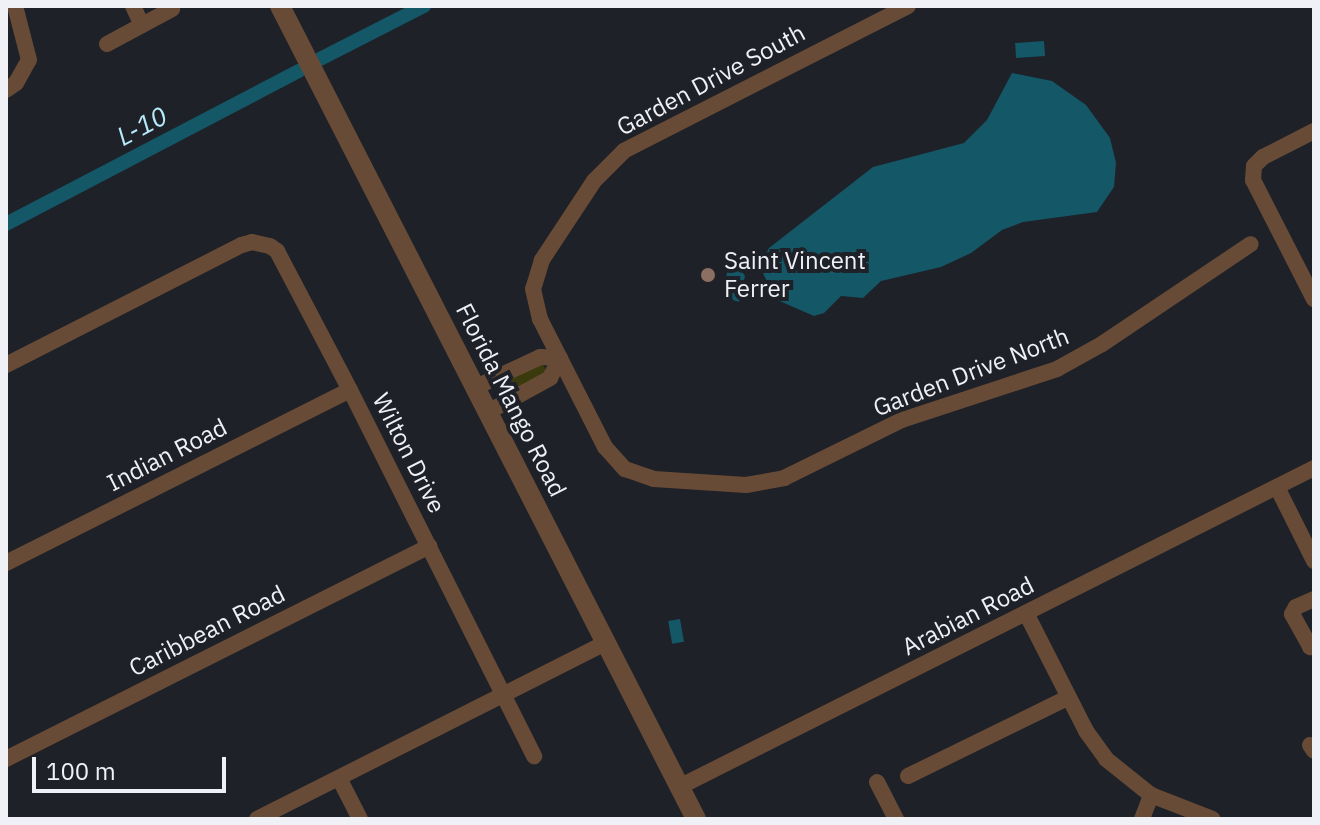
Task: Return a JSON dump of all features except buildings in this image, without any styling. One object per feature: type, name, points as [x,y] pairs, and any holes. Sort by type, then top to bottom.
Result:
[{"type":"street","points":[[6,90],[16,83],[29,60],[15,6]]},
{"type":"street","points":[[133,6],[142,25]]},
{"type":"street","name":"Florida Mango Road","points":[[280,6],[696,819]]},
{"type":"street","name":"Garden Drive South","points":[[560,358],[536,309],[535,279],[548,251],[608,165],[642,139],[908,6]]},
{"type":"street","points":[[107,44],[172,9]]},
{"type":"street","points":[[1314,131],[1263,157],[1254,166],[1253,180],[1314,299]]},
{"type":"street","name":"Wilton Drive","points":[[6,365],[242,245],[261,242],[277,251],[430,546],[534,756]]},
{"type":"street","name":"Garden Drive North","points":[[560,358],[605,447],[625,469],[654,479],[765,483],[792,474],[902,420],[1057,369],[1102,344],[1251,244]]},
{"type":"street","points":[[476,387],[540,357],[560,358],[550,378],[488,412]]},
{"type":"street","name":"Indian Road","points":[[6,563],[350,390]]},
{"type":"street","name":"Arabian Road","points":[[679,787],[1314,468]]},
{"type":"street","points":[[1277,487],[1314,561]]},
{"type":"street","name":"Caribbean Road","points":[[6,759],[430,546]]},
{"type":"street","points":[[1312,646],[1292,614],[1296,607],[1314,599]]},
{"type":"street","points":[[1026,613],[1086,731],[1106,759],[1151,795],[1213,819]]},
{"type":"street","points":[[257,819],[606,643]]},
{"type":"street","points":[[908,776],[1069,697]]},
{"type":"street","points":[[339,778],[360,819]]},
{"type":"street","points":[[877,782],[896,819]]},
{"type":"street","points":[[1142,819],[1151,795]]},
{"type":"shaded area","points":[[542,364],[547,371],[511,389],[510,379]]},
{"type":"water","points":[[1044,41],[1045,56],[1016,58],[1015,43]]},
{"type":"water","points":[[1012,73],[1052,81],[1086,105],[1110,138],[1116,163],[1114,187],[1097,212],[1023,222],[1002,230],[971,253],[941,267],[881,281],[863,298],[841,296],[824,313],[814,316],[775,299],[763,273],[764,257],[769,248],[873,167],[964,143],[987,120]]},
{"type":"water","points":[[729,267],[735,272],[741,270],[745,276],[739,302],[733,300],[724,283]]},
{"type":"water","points":[[680,619],[684,642],[672,644],[668,621]]},
{"type":"waterway","name":"L-10","points":[[320,59],[424,6]]},
{"type":"waterway","name":"L-10","points":[[6,224],[299,71]]},
{"type":"place","name":"Saint Vincent Ferrer","points":[[708,275]]}]
